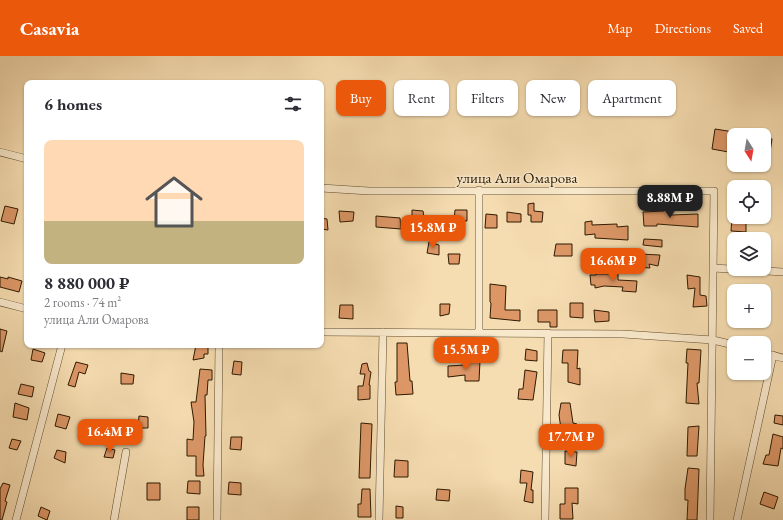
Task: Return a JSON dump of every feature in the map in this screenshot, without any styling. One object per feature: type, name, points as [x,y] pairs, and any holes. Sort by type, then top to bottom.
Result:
[{"type":"street","points":[[0,152],[24,158]]},
{"type":"street","name":"улица Али Омарова","points":[[324,188],[369,191],[714,191],[713,268]]},
{"type":"street","points":[[478,333],[479,190]]},
{"type":"street","points":[[710,520],[713,268],[783,272]]},
{"type":"street","points":[[0,302],[24,308]]},
{"type":"street","points":[[324,332],[623,334],[713,340],[727,343]]},
{"type":"street","points":[[379,520],[383,332]]},
{"type":"street","points":[[545,520],[548,333]]},
{"type":"street","points":[[16,520],[61,348]]},
{"type":"street","points":[[217,520],[219,348]]},
{"type":"street","points":[[737,520],[773,355],[783,358]]},
{"type":"street","points":[[114,520],[126,452]]},
{"type":"building","points":[[715,129],[727,131],[727,152],[712,149]]},
{"type":"building","points":[[534,203],[534,211],[543,212],[542,222],[531,222],[531,215],[528,215],[528,204]]},
{"type":"building","points":[[5,206],[18,209],[14,224],[1,221]]},
{"type":"building","points":[[664,207],[671,207],[671,215],[698,214],[698,227],[657,224],[657,226],[644,226],[643,212],[664,211]]},
{"type":"building","points":[[412,210],[423,211],[425,223],[412,223]]},
{"type":"building","points":[[455,210],[467,210],[467,221],[454,221]]},
{"type":"building","points":[[339,211],[354,212],[353,221],[340,222]]},
{"type":"building","points":[[507,212],[521,214],[521,222],[507,222]]},
{"type":"building","points":[[486,214],[497,215],[497,228],[485,228]]},
{"type":"building","points":[[376,216],[400,218],[401,229],[376,227]]},
{"type":"building","points":[[324,218],[327,219],[328,230],[324,229]]},
{"type":"building","points":[[592,221],[592,225],[617,224],[617,227],[628,226],[628,240],[595,238],[595,234],[585,235],[585,222]]},
{"type":"building","points":[[732,224],[746,224],[746,232],[731,231]]},
{"type":"building","points":[[644,239],[662,240],[662,247],[643,245]]},
{"type":"building","points":[[429,242],[439,245],[439,255],[427,253]]},
{"type":"building","points":[[556,244],[572,244],[572,256],[554,256]]},
{"type":"building","points":[[448,254],[460,254],[459,264],[449,264]]},
{"type":"building","points":[[639,254],[660,255],[658,266],[649,264],[650,268],[638,267]]},
{"type":"building","points":[[618,274],[618,280],[637,281],[636,292],[622,291],[623,287],[604,286],[595,288],[595,285],[591,285],[590,275]]},
{"type":"building","points":[[687,275],[700,277],[700,295],[706,296],[707,306],[693,307],[695,288],[688,289]]},
{"type":"building","points":[[0,277],[8,279],[8,277],[22,281],[19,292],[0,287]]},
{"type":"building","points":[[490,284],[506,286],[505,310],[520,310],[520,321],[490,318]]},
{"type":"building","points":[[570,303],[583,303],[583,318],[570,317]]},
{"type":"building","points":[[440,304],[450,304],[449,314],[440,316]]},
{"type":"building","points":[[340,305],[353,305],[353,319],[339,318]]},
{"type":"building","points":[[538,310],[557,310],[557,327],[550,327],[550,322],[538,322]]},
{"type":"building","points":[[594,310],[609,312],[609,321],[595,322]]},
{"type":"building","points":[[0,329],[7,331],[2,352],[0,351]]},
{"type":"building","points":[[397,343],[407,343],[410,381],[412,381],[413,394],[396,395],[395,382],[397,382]]},
{"type":"building","points":[[195,348],[208,348],[208,354],[204,354],[204,358],[193,360]]},
{"type":"building","points":[[33,349],[45,353],[42,362],[31,360]]},
{"type":"building","points":[[526,349],[537,351],[537,361],[525,360]]},
{"type":"building","points":[[687,349],[701,350],[699,383],[697,383],[699,404],[686,403],[688,363],[686,363]]},
{"type":"building","points":[[563,350],[578,350],[577,369],[580,368],[580,385],[568,382],[568,363],[562,363]]},
{"type":"building","points":[[466,360],[480,361],[479,381],[465,381],[465,375],[448,377],[448,366],[465,365]]},
{"type":"building","points":[[234,361],[242,362],[241,375],[232,374]]},
{"type":"building","points":[[76,362],[88,365],[85,374],[79,372],[75,387],[68,385]]},
{"type":"building","points":[[367,363],[369,371],[371,372],[369,385],[370,399],[358,400],[358,386],[363,386],[365,374],[360,374],[362,364]]},
{"type":"building","points":[[200,369],[212,370],[212,380],[208,380],[207,395],[205,395],[206,436],[203,465],[204,476],[196,476],[196,456],[187,456],[187,439],[193,440],[194,422],[191,402],[196,402]]},
{"type":"building","points":[[525,370],[537,372],[533,400],[518,399],[519,389],[523,389]]},
{"type":"building","points":[[121,373],[134,375],[133,384],[121,384]]},
{"type":"building","points":[[21,384],[34,387],[32,397],[18,394]]},
{"type":"building","points":[[15,403],[29,408],[27,420],[13,417]]},
{"type":"building","points":[[561,403],[570,403],[573,423],[577,424],[577,438],[562,436],[559,415]]},
{"type":"building","points":[[58,414],[70,417],[66,429],[55,426]]},
{"type":"building","points":[[775,415],[783,416],[783,425],[774,423]]},
{"type":"building","points":[[139,416],[148,417],[148,428],[138,428]]},
{"type":"building","points":[[361,423],[372,424],[370,478],[359,478]]},
{"type":"building","points":[[699,426],[697,456],[687,456],[688,427]]},
{"type":"building","points":[[773,434],[783,437],[783,449],[781,448],[778,466],[763,464],[766,455],[769,455]]},
{"type":"building","points":[[231,437],[242,437],[241,450],[230,449]]},
{"type":"building","points":[[12,439],[21,441],[17,450],[9,448]]},
{"type":"building","points":[[107,448],[115,450],[113,458],[104,457]]},
{"type":"building","points":[[57,450],[66,452],[65,463],[54,458]]},
{"type":"building","points":[[565,451],[577,452],[576,466],[565,464]]},
{"type":"building","points":[[395,460],[408,461],[408,477],[394,477]]},
{"type":"building","points":[[688,468],[699,469],[697,520],[687,520],[688,500],[685,500],[685,489]]},
{"type":"building","points":[[521,470],[533,472],[531,490],[533,490],[533,503],[524,501],[527,483],[520,483]]},
{"type":"building","points":[[188,481],[200,481],[200,494],[187,493]]},
{"type":"building","points":[[229,482],[241,483],[241,495],[228,494]]},
{"type":"building","points":[[3,483],[10,485],[5,501],[7,502],[2,520],[0,520],[0,489]]},
{"type":"building","points":[[147,483],[160,483],[160,500],[147,500]]},
{"type":"building","points":[[565,488],[578,488],[578,504],[572,503],[573,519],[560,519],[560,504],[565,504]]},
{"type":"building","points":[[362,489],[370,489],[371,517],[358,517],[358,504],[361,504]]},
{"type":"building","points":[[437,489],[450,490],[449,501],[436,500]]},
{"type":"building","points":[[764,492],[778,497],[774,509],[760,504]]},
{"type":"building","points":[[396,506],[403,507],[403,518],[396,518]]},
{"type":"building","points":[[41,507],[50,511],[47,520],[38,516]]},
{"type":"building","points":[[187,507],[199,507],[199,520],[187,520]]}]
